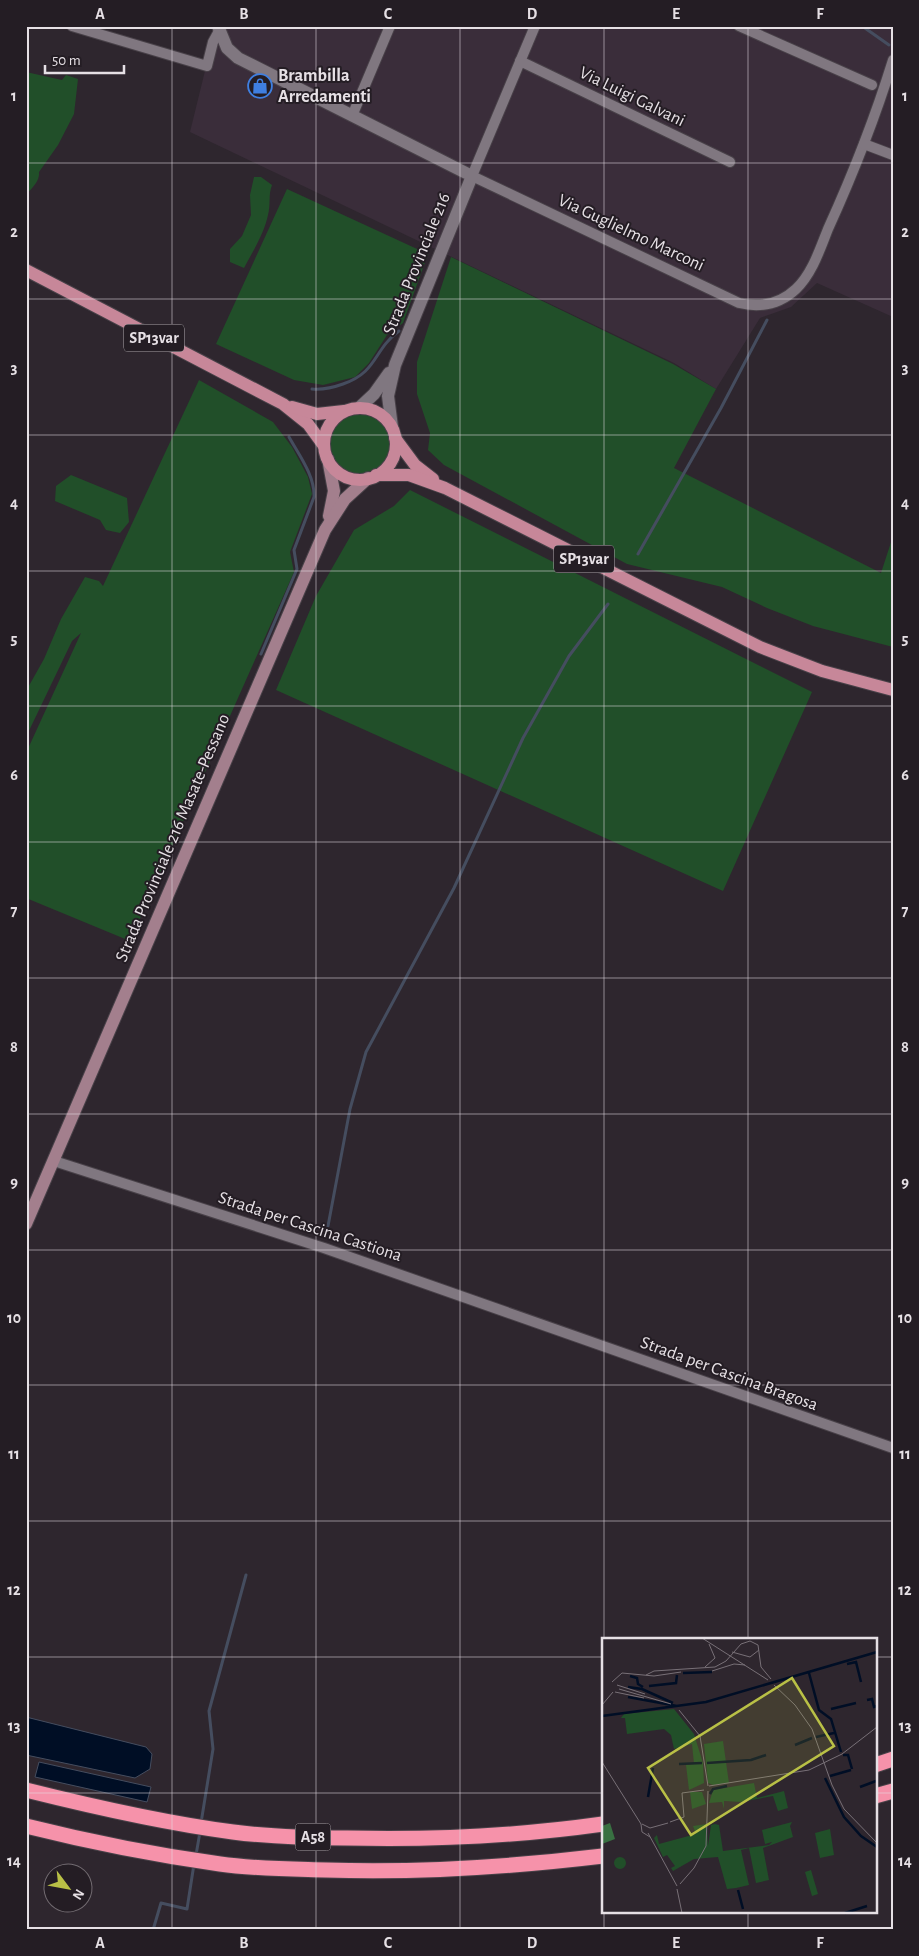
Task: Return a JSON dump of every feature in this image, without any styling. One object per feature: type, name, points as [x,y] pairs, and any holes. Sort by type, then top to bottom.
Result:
[{"type":"highway","points":[[876,1765],[893,1759]]},
{"type":"highway","name":"A58","points":[[26,1790],[161,1820],[234,1832],[281,1836],[372,1839],[456,1837],[602,1824]]},
{"type":"highway","points":[[876,1796],[893,1791]]},
{"type":"highway","name":"A58","points":[[26,1826],[107,1844],[220,1864],[291,1869],[448,1870],[602,1856]]},
{"type":"main road","name":"SP13var","points":[[26,270],[283,404],[308,424],[324,446],[328,459],[343,475],[357,479],[409,475],[444,488],[754,644],[822,671],[893,690]]},
{"type":"main road","name":"SP13var","points":[[283,404],[317,414],[359,408],[378,413],[415,465],[444,488]]},
{"type":"main road","points":[[324,446],[329,426],[345,411]]},
{"type":"main road","points":[[325,530],[345,499],[390,462],[395,452],[393,432]]},
{"type":"main road","points":[[325,530],[334,490],[328,459]]},
{"type":"main road","name":"Strada Provinciale 216 Masate-Pessano","points":[[26,1224],[325,530]]},
{"type":"street","points":[[72,26],[207,66],[218,29]]},
{"type":"street","points":[[352,116],[390,26]]},
{"type":"street","points":[[218,29],[227,48],[238,58],[472,176],[535,26]]},
{"type":"street","points":[[739,26],[872,86]]},
{"type":"street","points":[[893,60],[864,144],[893,155]]},
{"type":"street","name":"Via Luigi Galvani","points":[[520,61],[730,162]]},
{"type":"street","name":"Via Guglielmo Marconi","points":[[472,176],[739,303],[760,306],[779,301],[796,290],[808,275],[864,144]]},
{"type":"street","name":"Strada Provinciale 216","points":[[393,432],[388,400],[395,365],[472,176]]},
{"type":"street","name":"Strada Provinciale 216","points":[[359,408],[377,391],[395,365]]},
{"type":"street","name":"Strada per Cascina Castiona","points":[[54,1161],[324,1248],[555,1328]]},
{"type":"street","name":"Strada per Cascina Bragosa","points":[[555,1328],[893,1448]]},
{"type":"shaded area","points":[[216,26],[893,26],[893,317],[817,283],[791,307],[760,318],[716,389],[674,363],[190,132]]},
{"type":"green space","points":[[26,72],[62,80],[66,75],[78,79],[74,114],[58,145],[39,172],[37,181],[26,195]]},
{"type":"green space","points":[[254,177],[261,177],[272,185],[269,211],[264,229],[244,268],[230,262],[230,249],[242,236],[251,215],[250,195]]},
{"type":"green space","points":[[287,189],[428,254],[403,323],[387,335],[369,363],[355,377],[323,385],[294,380],[216,344]]},
{"type":"green space","points":[[451,257],[673,364],[716,389],[674,468],[881,573],[893,536],[893,647],[813,626],[767,608],[722,587],[627,564],[444,465],[428,450],[430,433],[417,394],[417,362]]},
{"type":"green space","points":[[199,380],[273,422],[292,447],[308,477],[312,494],[290,552],[294,572],[130,941],[26,898],[26,753],[81,633],[72,641],[26,737],[26,691],[44,659],[61,619],[85,577],[99,581],[103,586]]},
{"type":"green space","points":[[360,414],[377,419],[385,427],[390,444],[385,461],[377,469],[360,474],[343,469],[335,461],[330,444],[335,427],[343,419]]},
{"type":"green space","points":[[71,475],[127,498],[129,522],[120,533],[106,530],[100,520],[55,501],[56,486]]},
{"type":"green space","points":[[410,490],[812,692],[723,891],[276,690],[316,596],[354,530],[394,506]]},
{"type":"water","points":[[26,1717],[146,1747],[152,1754],[150,1769],[135,1778],[26,1755]]},
{"type":"water","points":[[39,1762],[151,1787],[147,1802],[35,1777]]},
{"type":"waterway","points":[[862,26],[889,45]]},
{"type":"waterway","points":[[638,554],[721,408],[767,320]]},
{"type":"waterway","points":[[312,389],[332,388],[354,379],[369,367],[384,346],[399,331]]},
{"type":"waterway","points":[[261,654],[297,569],[294,550],[314,497],[312,481],[302,458],[289,437]]},
{"type":"waterway","points":[[328,1226],[350,1109],[366,1052],[454,888],[523,738],[569,656],[608,604]]},
{"type":"waterway","points":[[201,1823],[213,1749],[209,1711],[246,1575]]},
{"type":"waterway","points":[[196,1855],[200,1832]]},
{"type":"waterway","points":[[153,1930],[161,1903],[187,1909],[194,1864]]},
{"type":"place","name":"Brambilla Arredamenti","points":[[260,86]]}]
